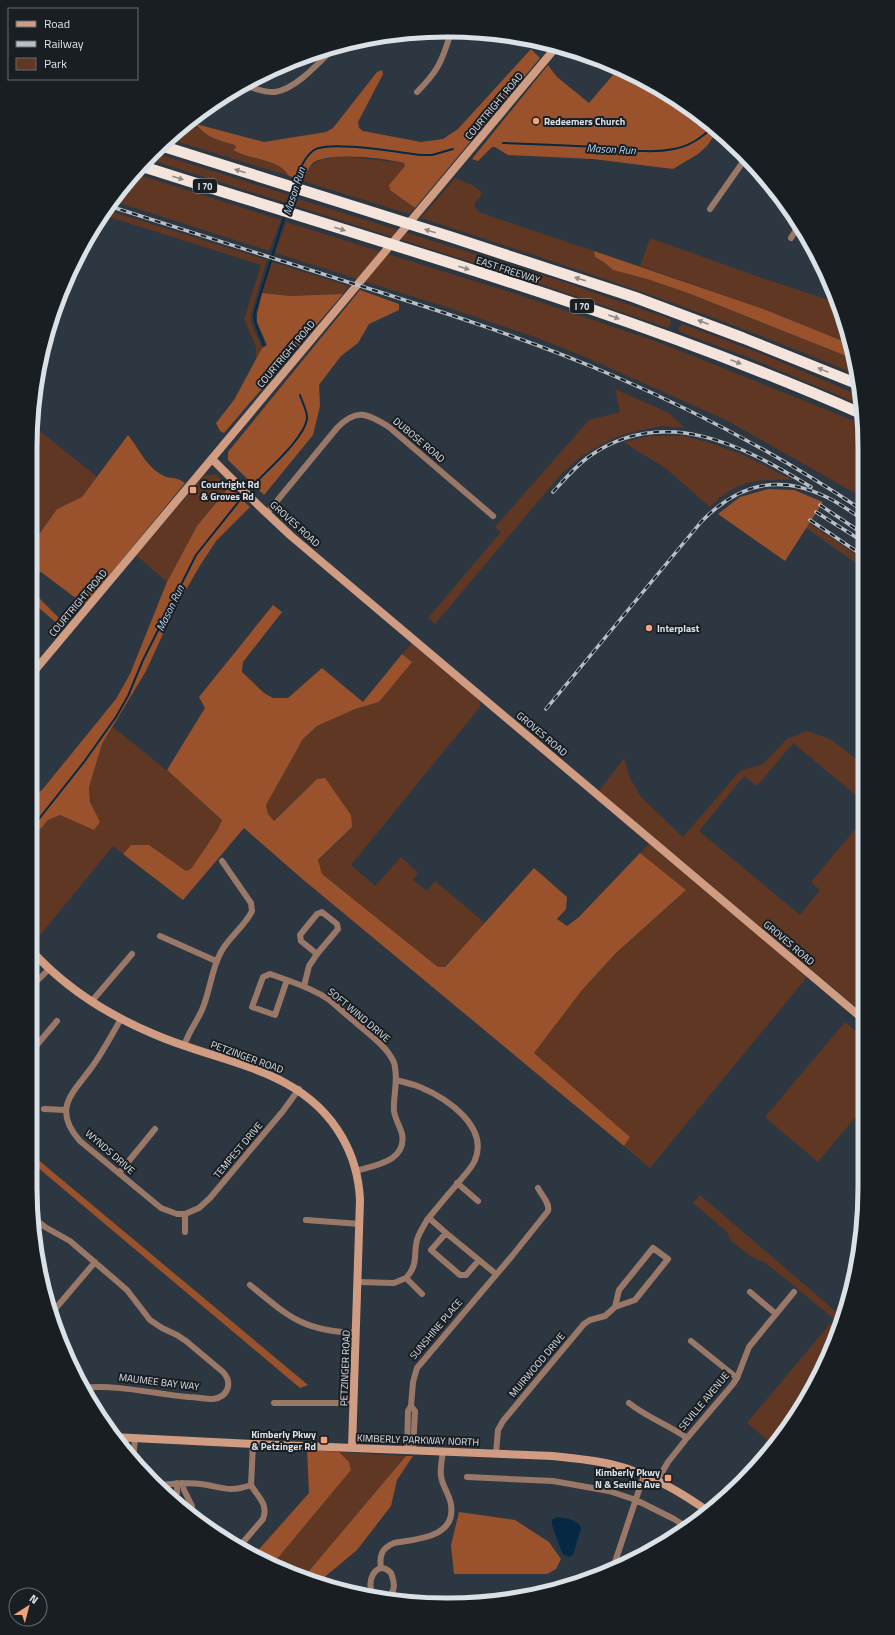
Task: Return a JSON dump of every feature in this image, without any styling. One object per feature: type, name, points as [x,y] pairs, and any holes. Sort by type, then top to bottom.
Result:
[{"type":"highway","name":"EAST FREEWAY","points":[[167,148],[634,297],[743,338],[852,382]]},
{"type":"highway","name":"EAST FREEWAY","points":[[147,168],[600,312],[718,356],[856,412]]},
{"type":"street","points":[[417,92],[438,68],[444,58],[447,37]]},
{"type":"street","name":"COURTRIGHT ROAD","points":[[37,668],[553,51]]},
{"type":"street","points":[[252,87],[273,92],[287,89],[298,81],[324,56]]},
{"type":"street","points":[[710,209],[743,162]]},
{"type":"street","points":[[791,238],[796,230]]},
{"type":"street","name":"DUBOSE ROAD","points":[[266,513],[346,418],[359,414],[389,427],[493,516]]},
{"type":"street","name":"GROVES ROAD","points":[[212,459],[266,513],[310,551],[858,1014]]},
{"type":"street","points":[[184,1046],[188,1032],[202,1010],[216,961],[221,950],[246,921],[252,911],[251,903],[222,861]]},
{"type":"street","points":[[304,986],[309,966],[338,929],[337,924],[322,912],[317,914],[300,935],[301,941],[317,954]]},
{"type":"street","points":[[160,936],[216,961]]},
{"type":"street","points":[[92,1001],[132,954]]},
{"type":"street","name":"PETZINGER ROAD","points":[[37,955],[72,987],[121,1019],[157,1036],[270,1075],[298,1089],[318,1105],[332,1121],[350,1151],[360,1187],[352,1448]]},
{"type":"street","points":[[37,981],[50,968]]},
{"type":"street","name":"SOFT WIND DRIVE","points":[[287,980],[275,1015],[252,1007],[262,977],[266,974],[270,974],[287,980],[304,986],[328,1000],[376,1040],[391,1057],[396,1068],[393,1100],[395,1116],[403,1140],[401,1149],[394,1157],[387,1161],[356,1170]]},
{"type":"street","points":[[44,1109],[65,1110],[72,1092],[97,1060],[121,1019]]},
{"type":"street","points":[[37,1045],[57,1021]]},
{"type":"street","points":[[358,1282],[394,1283],[406,1278],[415,1262],[417,1241],[429,1218],[473,1164],[476,1158],[478,1147],[475,1130],[464,1117],[437,1095],[418,1086],[396,1080]]},
{"type":"street","name":"TEMPEST DRIVE","points":[[184,1214],[198,1208],[210,1198],[283,1111],[298,1089]]},
{"type":"street","name":"WYNDS DRIVE","points":[[65,1110],[68,1123],[76,1136],[161,1208],[177,1214],[184,1214]]},
{"type":"street","points":[[119,1173],[155,1129]]},
{"type":"street","points":[[457,1183],[478,1201]]},
{"type":"street","name":"SUNSHINE PLACE","points":[[410,1450],[408,1411],[411,1406],[413,1382],[417,1368],[549,1209],[548,1203],[538,1188]]},
{"type":"street","points":[[184,1214],[185,1232]]},
{"type":"street","points":[[429,1218],[496,1274]]},
{"type":"street","points":[[306,1220],[360,1224]]},
{"type":"street","points":[[39,1223],[45,1228],[70,1241],[95,1262],[56,1308]]},
{"type":"street","points":[[446,1233],[431,1250],[460,1275],[466,1275],[479,1260]]},
{"type":"street","name":"MUIRWOOD DRIVE","points":[[496,1453],[498,1430],[503,1420],[584,1324],[590,1320],[606,1316],[615,1307],[634,1300],[668,1260],[653,1248],[619,1290],[615,1307]]},
{"type":"street","name":"MAUMEE BAY WAY","points":[[89,1387],[101,1386],[135,1389],[157,1394],[213,1398],[221,1396],[228,1387],[229,1382],[227,1376],[223,1372],[186,1341],[150,1320],[127,1290],[95,1262]]},
{"type":"street","points":[[406,1278],[422,1294]]},
{"type":"street","points":[[250,1285],[284,1313],[308,1326],[326,1330],[356,1333]]},
{"type":"street","points":[[750,1292],[776,1314]]},
{"type":"street","name":"SEVILLE AVENUE","points":[[657,1480],[668,1462],[687,1438],[728,1391],[737,1378],[749,1347],[794,1292]]},
{"type":"street","points":[[690,1341],[737,1378]]},
{"type":"street","points":[[629,1402],[637,1409],[655,1418],[687,1438]]},
{"type":"street","points":[[274,1403],[354,1403]]},
{"type":"street","name":"KIMBERLY PARKWAY NORTH","points":[[122,1437],[553,1456],[600,1462],[631,1470],[657,1480],[690,1498],[703,1508]]},
{"type":"street","points":[[134,1451],[135,1438]]},
{"type":"street","points":[[242,1543],[263,1519],[265,1514],[263,1502],[251,1485],[253,1444]]},
{"type":"street","points":[[381,1568],[380,1556],[383,1549],[388,1545],[432,1536],[439,1532],[449,1522],[452,1511],[451,1505],[441,1475],[443,1451]]},
{"type":"street","points":[[615,1562],[644,1475]]},
{"type":"street","points":[[467,1477],[553,1481],[609,1491],[636,1500],[682,1524]]},
{"type":"street","points":[[176,1495],[180,1483]]},
{"type":"street","points":[[180,1483],[192,1506],[191,1508]]},
{"type":"street","points":[[164,1484],[200,1483],[228,1489],[239,1489],[251,1485]]},
{"type":"street","points":[[372,1591],[370,1588],[370,1580],[375,1571],[381,1568],[389,1571],[394,1579],[394,1590],[391,1594]]},
{"type":"green space","points":[[675,106],[701,125],[697,125]]},
{"type":"green space","points":[[195,125],[205,133],[235,145],[236,148],[233,150],[240,154],[279,166],[285,170],[289,176],[175,141]]},
{"type":"green space","points":[[160,154],[289,195],[286,203],[154,161]]},
{"type":"green space","points":[[341,156],[404,163],[405,166],[389,185],[390,190],[415,208],[409,214],[303,181],[310,168],[317,162]]},
{"type":"green space","points":[[140,175],[281,220],[269,251],[118,203]]},
{"type":"green space","points":[[455,178],[472,185],[481,192],[481,196],[475,203],[475,207],[481,213],[594,251],[595,257],[613,270],[647,279],[688,293],[848,356],[851,372],[750,331],[695,311],[421,218]]},
{"type":"green space","points":[[292,197],[558,280],[670,319],[671,324],[668,328],[549,287],[290,204]]},
{"type":"green space","points":[[112,211],[267,260],[251,314],[251,322],[262,348],[256,358],[256,347],[244,319],[261,265],[108,217]]},
{"type":"green space","points":[[286,222],[525,297],[658,342],[857,422],[858,495],[728,421],[590,359],[540,339],[449,308],[275,253]]},
{"type":"green space","points":[[650,238],[831,301],[844,342],[766,310],[640,266]]},
{"type":"green space","points":[[272,262],[349,286],[343,294],[290,296],[262,293]]},
{"type":"green space","points":[[682,324],[757,352],[854,393],[855,402],[750,358],[680,332],[678,328]]},
{"type":"green space","points":[[615,389],[669,413],[685,428],[662,426],[637,431],[616,437],[583,455],[562,473],[435,624],[428,618],[501,532],[495,527],[589,420],[620,412]]},
{"type":"green space","points":[[38,429],[97,477],[82,498],[57,509],[37,537]]},
{"type":"green space","points":[[650,436],[685,436],[710,443],[741,454],[793,480],[758,481],[738,486],[729,491],[710,507],[664,467],[623,442]]},
{"type":"green space","points":[[216,474],[229,487],[197,526],[167,582],[136,555],[204,476]]},
{"type":"green space","points":[[809,523],[858,555],[858,564],[806,528]]},
{"type":"green space","points":[[412,643],[479,700],[480,707],[351,865],[375,886],[401,857],[418,873],[413,880],[427,891],[435,881],[485,923],[444,967],[438,967],[322,874],[318,861],[352,827],[317,779],[274,821],[268,814],[266,805],[303,739],[317,726],[355,709],[379,702],[412,661],[402,654]]},
{"type":"green space","points":[[113,727],[209,807],[222,820],[218,829],[191,870],[186,871],[149,845],[131,845],[123,854],[113,846],[37,939],[37,833],[48,820],[60,815],[94,830],[89,787],[102,744]]},
{"type":"green space","points":[[807,731],[830,739],[858,760],[858,797],[793,743],[757,786],[744,776],[699,831],[800,915],[820,890],[811,882],[858,826],[858,1009],[599,791],[624,758],[630,778],[641,797],[683,837],[740,771],[763,764],[787,739]]},
{"type":"green space","points":[[649,844],[807,977],[650,1168],[624,1146],[630,1137],[534,1053],[582,990],[616,953],[686,890],[640,853]]},
{"type":"green space","points":[[845,1022],[858,1033],[858,1114],[818,1162],[765,1117]]},
{"type":"green space","points":[[700,1195],[838,1313],[827,1345],[816,1369],[789,1416],[769,1441],[747,1423],[834,1319],[766,1263],[750,1256],[730,1240],[727,1232],[693,1203]]},
{"type":"green space","points":[[339,1452],[406,1456],[307,1573],[276,1560],[351,1470],[349,1462]]},
{"type":"shaded area","points":[[531,49],[540,58],[415,208],[390,190],[389,185],[405,166],[404,163],[384,159],[333,157],[314,162],[309,168],[303,181],[289,176],[279,166],[272,163],[240,154],[233,150],[236,148],[235,145],[218,140],[208,135],[196,124],[264,142],[326,132],[333,128],[377,72],[382,70],[383,74],[358,122],[359,128],[363,131],[421,142],[443,139],[458,129]]},
{"type":"shaded area","points":[[548,65],[557,77],[589,103],[615,73],[653,92],[675,106],[697,125],[701,125],[714,136],[707,146],[698,154],[673,169],[593,159],[508,155],[495,147],[492,147],[478,161],[472,159]]},
{"type":"shaded area","points":[[594,251],[766,310],[844,342],[848,356],[688,293],[647,279],[613,270],[595,257]]},
{"type":"shaded area","points":[[360,290],[399,304],[399,310],[369,324],[358,343],[341,356],[319,385],[320,406],[313,435],[264,495],[228,460],[228,452]]},
{"type":"shaded area","points":[[262,293],[290,296],[343,294],[224,433],[220,431],[216,423],[234,400],[262,348],[267,345],[257,322],[257,314]]},
{"type":"shaded area","points":[[128,435],[152,468],[164,476],[178,479],[185,483],[85,605],[41,572],[37,573],[37,537],[57,509],[82,497]]},
{"type":"shaded area","points":[[229,487],[250,507],[216,541],[201,564],[174,610],[146,671],[102,744],[89,787],[90,802],[100,822],[94,830],[60,815],[48,820],[37,833],[37,794],[42,790],[116,699],[130,674],[167,582],[197,526]]},
{"type":"shaded area","points":[[768,489],[794,490],[823,502],[785,561],[718,514],[740,497]]},
{"type":"shaded area","points":[[37,596],[63,622],[60,626],[37,606]]},
{"type":"shaded area","points":[[273,605],[282,612],[243,662],[242,672],[264,693],[273,698],[288,698],[322,668],[363,702],[402,654],[412,662],[379,702],[355,709],[317,726],[303,739],[266,805],[268,814],[274,821],[317,779],[325,778],[351,815],[352,827],[318,860],[322,874],[438,967],[445,967],[534,868],[567,897],[566,909],[557,919],[567,926],[579,917],[640,853],[686,890],[616,953],[582,990],[534,1053],[630,1137],[624,1146],[300,877],[244,828],[183,900],[123,854],[131,845],[149,845],[186,871],[191,869],[218,829],[222,820],[167,770],[205,708],[199,697]]},
{"type":"shaded area","points":[[37,1159],[308,1385],[300,1388],[37,1167]]},
{"type":"shaded area","points":[[307,1450],[339,1452],[349,1462],[351,1470],[276,1560],[257,1551],[309,1493]]},
{"type":"shaded area","points":[[406,1456],[413,1456],[397,1480],[391,1506],[357,1550],[323,1578],[307,1573]]},
{"type":"shaded area","points":[[459,1512],[515,1520],[549,1542],[561,1559],[556,1569],[547,1574],[454,1574],[451,1545]]},
{"type":"water","points":[[557,1517],[570,1519],[579,1524],[581,1528],[573,1555],[568,1557],[562,1553],[552,1525],[552,1520]]},
{"type":"waterway","name":"Mason Run","points":[[503,143],[586,146],[636,151],[655,151],[680,148],[700,138],[708,131]]},
{"type":"waterway","name":"Mason Run","points":[[295,184],[307,157],[314,150],[322,147],[350,147],[421,155],[432,155],[453,149]]},
{"type":"waterway","name":"Mason Run","points":[[287,207],[293,190]]},
{"type":"waterway","name":"Mason Run","points":[[264,345],[256,325],[254,315],[285,215]]},
{"type":"waterway","name":"Mason Run","points":[[247,492],[291,447],[304,427],[307,416],[300,395]]},
{"type":"waterway","name":"Mason Run","points":[[37,821],[84,762],[116,717],[128,696],[143,660],[196,555],[244,495]]},
{"type":"railway","points":[[115,208],[451,315],[582,363],[646,390],[741,437],[802,472],[858,507]]},
{"type":"railway","points":[[553,492],[573,470],[587,458],[616,442],[644,433],[673,432],[702,436],[730,445],[758,457],[811,487]]},
{"type":"railway","points":[[546,709],[701,522],[731,497],[747,490],[763,486],[780,485],[797,487],[815,492],[834,501],[858,516]]},
{"type":"railway","points":[[820,505],[858,530]]},
{"type":"railway","points":[[816,512],[858,538]]},
{"type":"railway","points":[[810,520],[858,552]]},
{"type":"place","name":"Redeemers Church","points":[[536,121]]},
{"type":"place","name":"Courtright Rd & Groves Rd","points":[[193,490]]},
{"type":"place","name":"Interplast","points":[[649,628]]},
{"type":"place","name":"Kimberly Pkwy & Petzinger Rd","points":[[324,1440]]},
{"type":"place","name":"Kimberly Pkwy N & Seville Ave","points":[[668,1478]]}]
